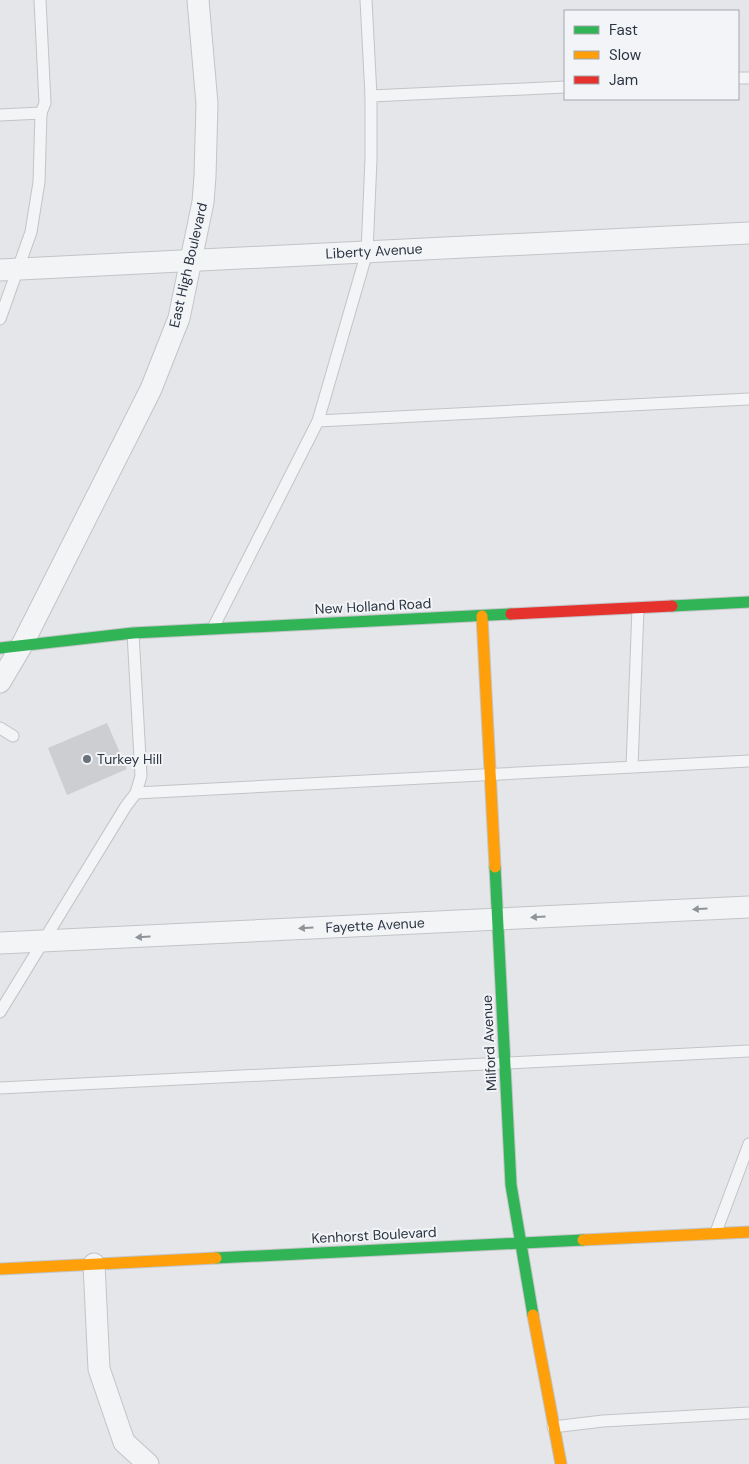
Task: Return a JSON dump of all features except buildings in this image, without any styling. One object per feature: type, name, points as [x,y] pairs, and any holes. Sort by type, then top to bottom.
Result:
[{"type":"street","name":"East High Boulevard","points":[[0,682],[22,645],[151,389],[179,318],[203,202],[206,176],[207,104],[198,0]]},
{"type":"street","name":"Liberty Avenue","points":[[9,270],[749,233]]},
{"type":"street","name":"New Holland Road","points":[[0,648],[133,633],[749,602]]},
{"type":"street","name":"Milford Avenue","points":[[482,616],[511,1185],[519,1243],[561,1464]]},
{"type":"street","name":"Fayette Avenue","points":[[0,943],[749,907]]},
{"type":"street","name":"Kenhorst Boulevard","points":[[0,1269],[749,1232]]},
{"type":"street","points":[[94,1264],[98,1369],[124,1442],[148,1464]]},
{"type":"lane","points":[[0,319],[9,270],[31,232],[39,182],[41,113],[44,103],[40,0]]},
{"type":"lane","points":[[212,630],[318,421],[367,252],[371,159],[371,96],[366,0]]},
{"type":"lane","points":[[371,96],[564,87]]},
{"type":"lane","points":[[0,115],[41,113]]},
{"type":"lane","points":[[318,421],[749,399]]},
{"type":"lane","points":[[632,767],[638,608]]},
{"type":"lane","points":[[0,1012],[126,806],[136,793],[141,776],[133,633]]},
{"type":"lane","points":[[0,728],[13,736]]},
{"type":"lane","points":[[136,793],[749,761]]},
{"type":"lane","points":[[0,1088],[749,1051]]},
{"type":"lane","points":[[716,1234],[749,1144]]},
{"type":"lane","points":[[554,1427],[603,1421],[749,1413]]},
{"type":"traffic: fast","points":[[672,606],[749,602]]},
{"type":"traffic: fast","points":[[0,648],[133,633],[511,614]]},
{"type":"traffic: fast","points":[[495,867],[511,1185],[533,1315]]},
{"type":"traffic: fast","points":[[216,1258],[583,1240]]},
{"type":"traffic: slow","points":[[482,616],[495,867]]},
{"type":"traffic: slow","points":[[583,1240],[749,1232]]},
{"type":"traffic: slow","points":[[0,1269],[216,1258]]},
{"type":"traffic: slow","points":[[533,1315],[561,1464]]},
{"type":"traffic: jam","points":[[511,614],[672,606]]},
{"type":"place","name":"Turkey Hill","points":[[87,759]]}]
